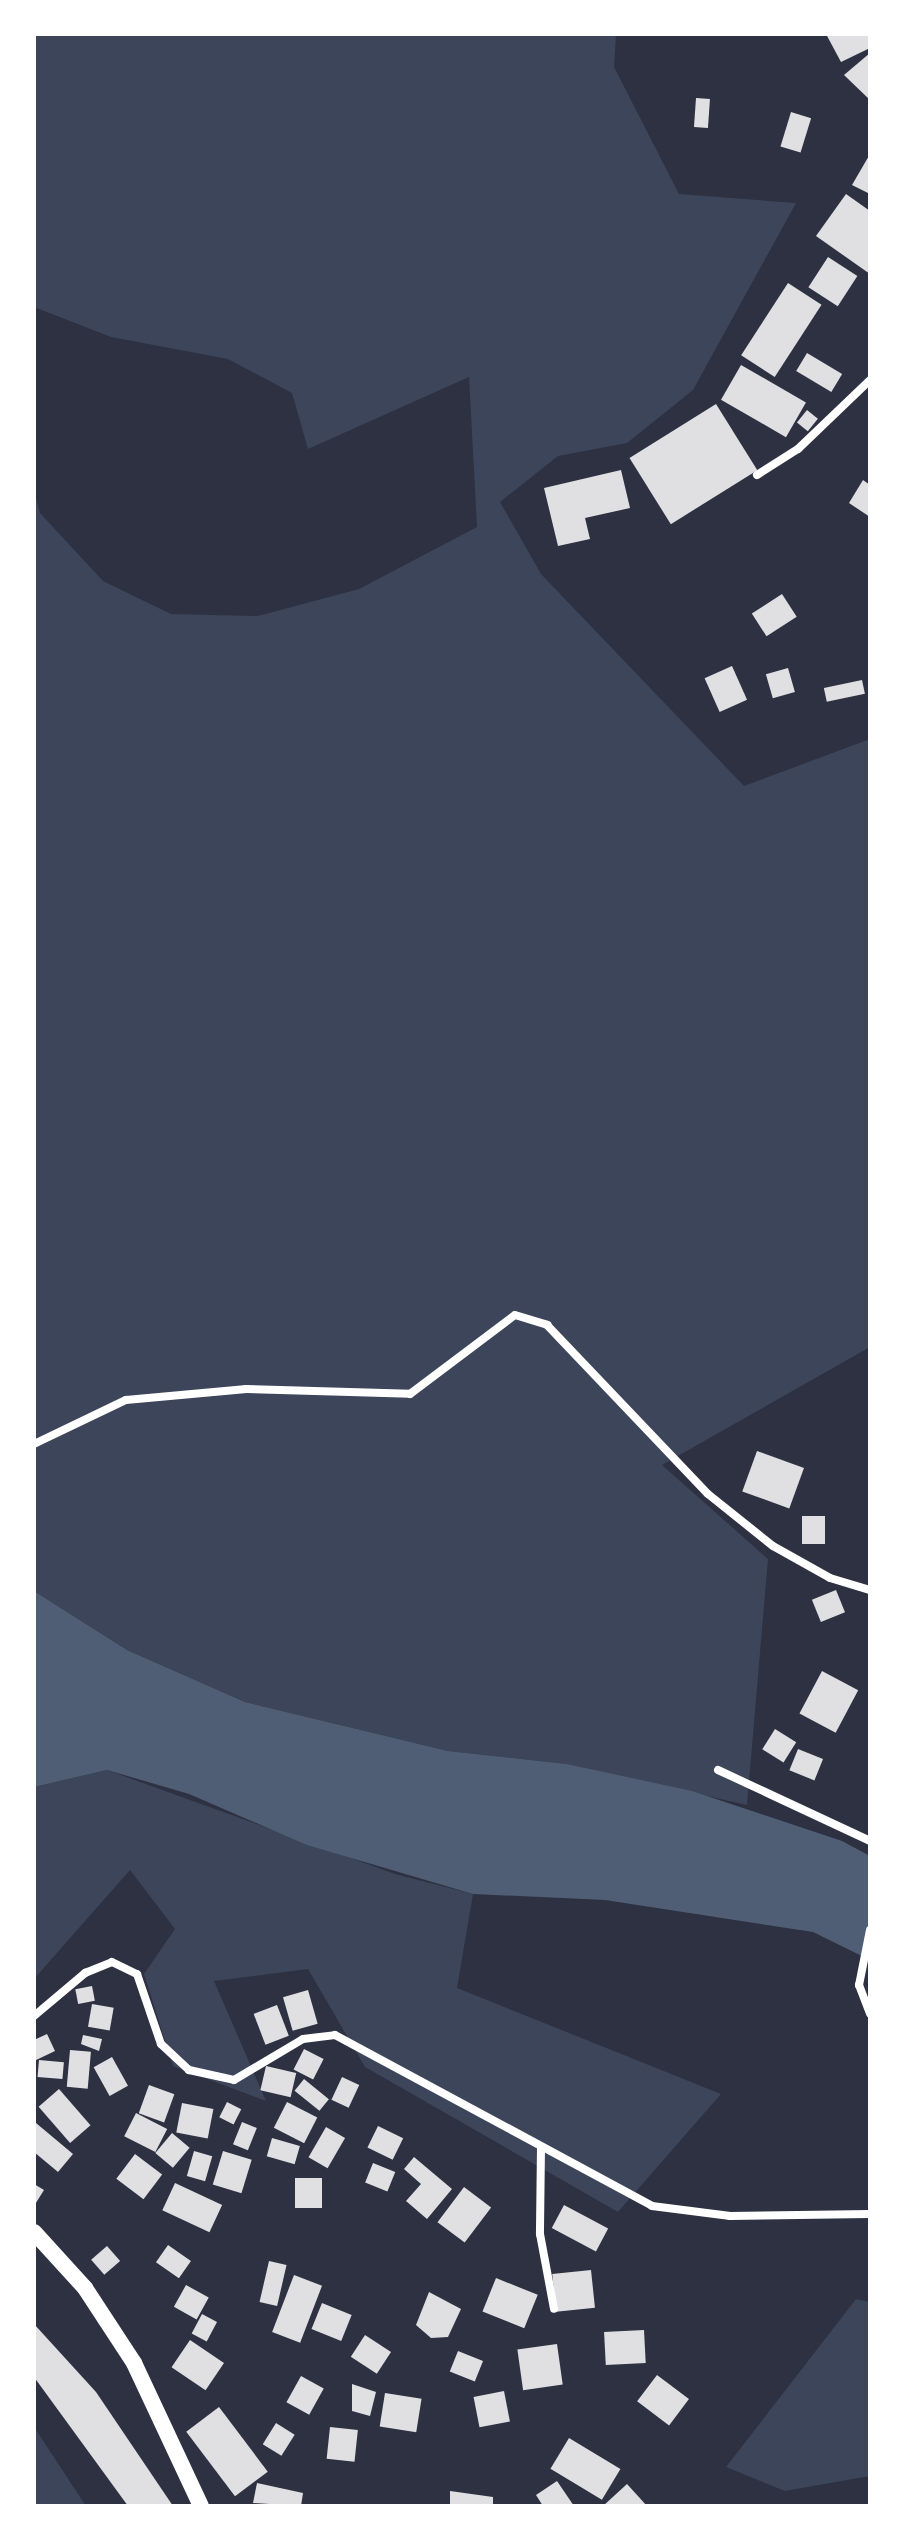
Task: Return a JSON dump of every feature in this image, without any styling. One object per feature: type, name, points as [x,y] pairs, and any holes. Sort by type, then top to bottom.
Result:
[{"type":"main road","points":[[34,2232],[85,2288],[134,2363],[201,2506]]},
{"type":"street","points":[[757,475],[798,449],[870,380]]},
{"type":"street","points":[[34,1444],[126,1400],[246,1389],[410,1394],[515,1315],[547,1325],[708,1494],[773,1546],[830,1578],[870,1590]]},
{"type":"street","points":[[718,1770],[870,1841]]},
{"type":"street","points":[[870,1930],[862,1951],[859,1985],[870,2014]]},
{"type":"street","points":[[34,2016],[85,1973],[112,1962],[137,1974],[161,2044],[189,2070],[234,2080],[303,2039],[335,2035],[652,2206],[730,2216],[870,2214]]},
{"type":"street","points":[[541,2147],[540,2234],[554,2309]]},
{"type":"shaded area","points":[[34,34],[616,34],[614,67],[679,194],[796,203],[693,390],[627,443],[558,456],[500,502],[541,574],[744,786],[870,739],[870,1347],[662,1465],[768,1559],[747,1805],[567,1764],[448,1751],[245,1702],[127,1650],[34,1591],[34,491],[40,513],[103,581],[171,614],[258,616],[359,589],[477,527],[469,377],[308,449],[292,393],[228,359],[111,337],[34,307]]},
{"type":"shaded area","points":[[34,1591],[127,1650],[245,1702],[448,1751],[567,1764],[692,1791],[842,1841],[870,1856],[870,1960],[813,1932],[605,1900],[473,1894],[307,1845],[189,1794],[107,1770],[34,1787]]},
{"type":"shaded area","points":[[107,1770],[395,1874],[473,1894],[457,1988],[721,2094],[618,2212],[365,2067],[308,1969],[214,1981],[266,2101],[173,2066],[144,1974],[175,1929],[130,1870],[34,1979],[34,1787]]},
{"type":"shaded area","points":[[856,2299],[870,2302],[870,2476],[785,2491],[726,2467]]},
{"type":"shaded area","points":[[34,2427],[86,2506],[34,2506]]},
{"type":"building","points":[[826,34],[870,34],[870,48],[841,62]]},
{"type":"building","points":[[870,53],[870,100],[844,75]]},
{"type":"building","points":[[696,98],[710,99],[708,128],[694,127]]},
{"type":"building","points":[[791,112],[811,118],[801,153],[780,146]]},
{"type":"building","points":[[870,154],[870,194],[852,185]]},
{"type":"building","points":[[846,194],[870,211],[870,274],[816,236]]},
{"type":"building","points":[[828,257],[857,276],[838,306],[808,287]]},
{"type":"building","points":[[788,283],[822,305],[775,377],[741,355]]},
{"type":"building","points":[[807,353],[842,374],[831,392],[796,371]]},
{"type":"building","points":[[741,365],[806,403],[786,437],[721,400]]},
{"type":"building","points":[[716,404],[757,470],[671,524],[629,458]]},
{"type":"building","points":[[807,410],[818,419],[808,431],[797,422]]},
{"type":"building","points":[[621,470],[630,508],[585,518],[590,539],[558,546],[544,488]]},
{"type":"building","points":[[863,480],[870,485],[870,517],[849,503]]},
{"type":"building","points":[[782,594],[797,617],[767,636],[752,614]]},
{"type":"building","points":[[732,666],[747,700],[720,712],[705,678]]},
{"type":"building","points":[[788,668],[795,692],[773,698],[766,674]]},
{"type":"building","points":[[862,680],[865,694],[827,702],[824,688]]},
{"type":"building","points":[[757,1451],[804,1468],[789,1509],[742,1491]]},
{"type":"building","points":[[802,1516],[825,1516],[825,1544],[802,1544]]},
{"type":"building","points":[[836,1590],[845,1612],[821,1622],[812,1600]]},
{"type":"building","points":[[822,1671],[858,1690],[836,1733],[799,1713]]},
{"type":"building","points":[[775,1729],[796,1742],[783,1763],[762,1749]]},
{"type":"building","points":[[798,1749],[823,1759],[814,1780],[789,1770]]},
{"type":"building","points":[[92,1986],[95,2001],[78,2004],[75,1989]]},
{"type":"building","points":[[308,1990],[318,2024],[293,2031],[283,1997]]},
{"type":"building","points":[[92,2004],[114,2008],[110,2030],[88,2027]]},
{"type":"building","points":[[277,2005],[289,2036],[265,2045],[254,2014]]},
{"type":"building","points":[[47,2034],[55,2051],[34,2061],[34,2040]]},
{"type":"building","points":[[83,2035],[102,2039],[99,2051],[81,2044]]},
{"type":"building","points":[[304,2049],[324,2059],[313,2079],[294,2069]]},
{"type":"building","points":[[70,2050],[91,2052],[88,2089],[67,2087]]},
{"type":"building","points":[[112,2057],[128,2086],[110,2096],[94,2067]]},
{"type":"building","points":[[39,2060],[64,2062],[62,2079],[38,2077]]},
{"type":"building","points":[[266,2066],[296,2073],[291,2097],[260,2090]]},
{"type":"building","points":[[342,2077],[359,2085],[349,2108],[331,2100]]},
{"type":"building","points":[[304,2079],[329,2099],[319,2111],[295,2091]]},
{"type":"building","points":[[149,2085],[174,2094],[164,2122],[139,2113]]},
{"type":"building","points":[[59,2089],[90,2125],[70,2143],[39,2107]]},
{"type":"building","points":[[227,2102],[241,2109],[234,2124],[219,2117]]},
{"type":"building","points":[[287,2102],[317,2117],[304,2143],[274,2128]]},
{"type":"building","points":[[182,2103],[213,2109],[208,2139],[176,2132]]},
{"type":"building","points":[[136,2113],[167,2129],[155,2152],[124,2136]]},
{"type":"building","points":[[242,2122],[257,2128],[248,2150],[233,2144]]},
{"type":"building","points":[[36,2123],[73,2154],[58,2172],[34,2152]]},
{"type":"building","points":[[378,2126],[403,2138],[393,2160],[367,2148]]},
{"type":"building","points":[[326,2127],[345,2138],[328,2168],[308,2157]]},
{"type":"building","points":[[172,2133],[190,2148],[173,2168],[155,2153]]},
{"type":"building","points":[[272,2138],[300,2146],[295,2164],[267,2156]]},
{"type":"building","points":[[194,2151],[212,2156],[205,2181],[187,2176]]},
{"type":"building","points":[[223,2151],[252,2160],[241,2193],[213,2184]]},
{"type":"building","points":[[135,2154],[162,2174],[143,2199],[116,2179]]},
{"type":"building","points":[[414,2157],[452,2189],[427,2219],[406,2201],[421,2184],[404,2169]]},
{"type":"building","points":[[373,2163],[395,2172],[387,2191],[365,2182]]},
{"type":"building","points":[[295,2178],[322,2178],[322,2208],[295,2208]]},
{"type":"building","points":[[175,2183],[222,2205],[209,2232],[162,2210]]},
{"type":"building","points":[[34,2184],[44,2190],[34,2206]]},
{"type":"building","points":[[464,2187],[491,2207],[465,2243],[438,2222]]},
{"type":"building","points":[[564,2205],[608,2228],[596,2251],[552,2228]]},
{"type":"building","points":[[168,2245],[191,2261],[179,2278],[156,2262]]},
{"type":"building","points":[[107,2246],[120,2261],[104,2275],[91,2260]]},
{"type":"building","points":[[269,2261],[287,2265],[277,2306],[260,2302]]},
{"type":"building","points":[[591,2270],[595,2308],[556,2312],[552,2274]]},
{"type":"building","points":[[294,2275],[322,2286],[300,2343],[272,2332]]},
{"type":"building","points":[[496,2278],[538,2295],[524,2328],[483,2311]]},
{"type":"building","points":[[186,2285],[209,2298],[197,2319],[174,2307]]},
{"type":"building","points":[[429,2292],[461,2309],[448,2337],[431,2338],[416,2325]]},
{"type":"building","points":[[322,2303],[352,2315],[341,2341],[312,2329]]},
{"type":"building","points":[[202,2314],[217,2322],[207,2341],[192,2333]]},
{"type":"building","points":[[34,2324],[96,2392],[173,2506],[128,2506],[34,2377]]},
{"type":"building","points":[[644,2330],[646,2363],[606,2365],[604,2332]]},
{"type":"building","points":[[365,2335],[391,2352],[377,2374],[351,2357]]},
{"type":"building","points":[[190,2340],[224,2363],[206,2390],[172,2367]]},
{"type":"building","points":[[557,2344],[563,2385],[523,2390],[517,2350]]},
{"type":"building","points":[[458,2351],[483,2361],[475,2382],[450,2371]]},
{"type":"building","points":[[657,2375],[689,2399],[669,2425],[637,2401]]},
{"type":"building","points":[[301,2376],[324,2389],[309,2415],[286,2402]]},
{"type":"building","points":[[352,2384],[376,2392],[370,2416],[352,2411]]},
{"type":"building","points":[[504,2391],[510,2421],[479,2427],[474,2397]]},
{"type":"building","points":[[385,2393],[422,2399],[416,2432],[380,2427]]},
{"type":"building","points":[[219,2407],[268,2472],[235,2496],[186,2432]]},
{"type":"building","points":[[276,2423],[295,2435],[281,2456],[263,2444]]},
{"type":"building","points":[[330,2427],[358,2430],[355,2462],[327,2459]]},
{"type":"building","points":[[569,2438],[620,2469],[602,2500],[550,2469]]},
{"type":"building","points":[[557,2481],[574,2506],[543,2506],[536,2495]]},
{"type":"building","points":[[257,2483],[303,2493],[301,2506],[253,2503]]},
{"type":"building","points":[[627,2484],[647,2506],[603,2506]]},
{"type":"building","points":[[450,2491],[493,2497],[493,2506],[450,2506]]}]
